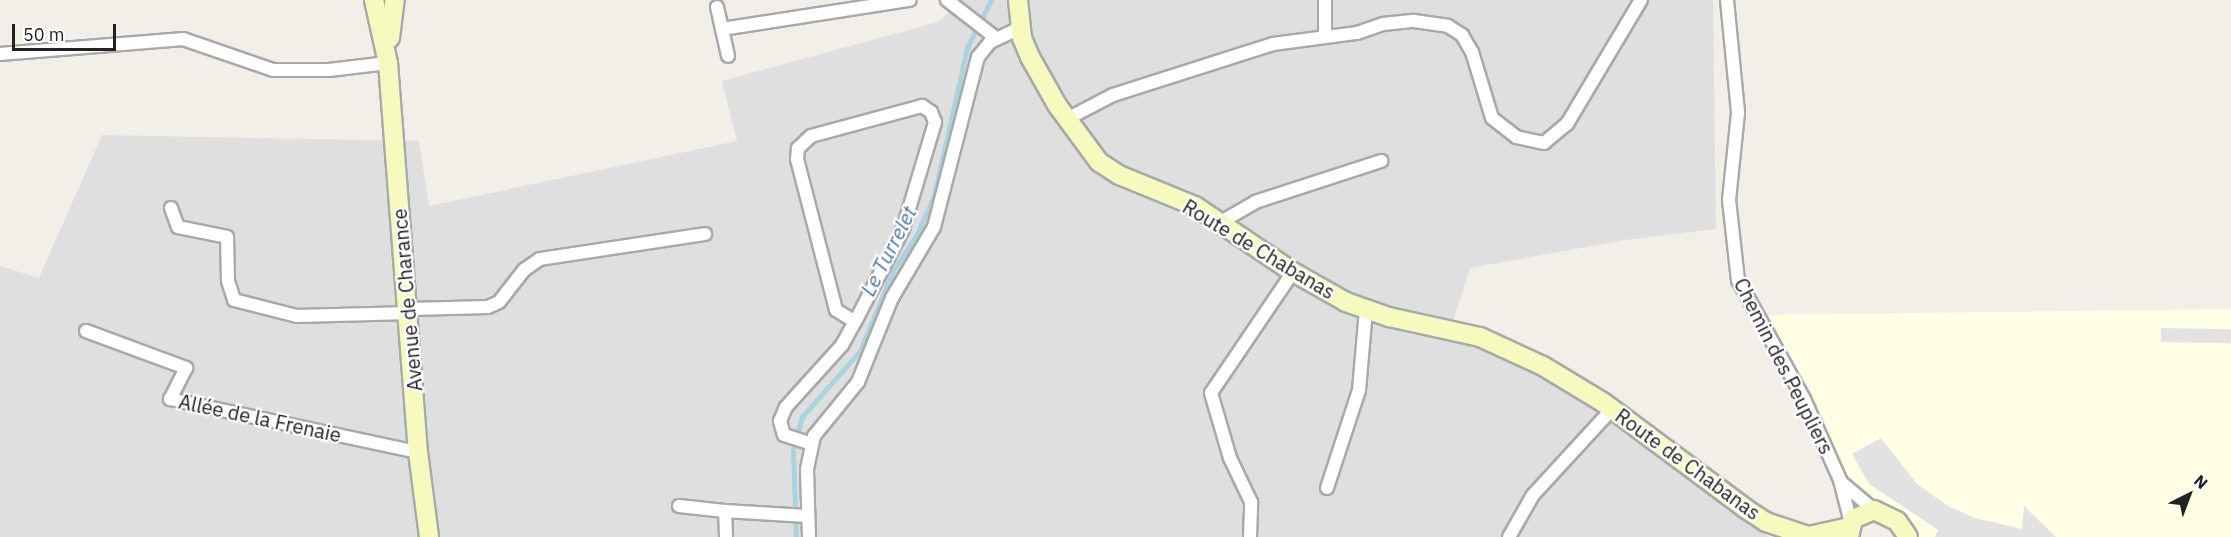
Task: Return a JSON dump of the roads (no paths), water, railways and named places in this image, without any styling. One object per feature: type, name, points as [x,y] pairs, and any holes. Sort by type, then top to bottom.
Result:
[{"type":"street","name":"Avenue de Charance","points":[[374,0],[388,63],[410,311],[418,452],[429,537]]},
{"type":"street","name":"Avenue de Charance","points":[[388,63],[395,0]]},
{"type":"street","points":[[722,29],[910,0]]},
{"type":"street","points":[[947,0],[996,38]]},
{"type":"street","name":"Route de Chabanas","points":[[1018,0],[1020,28],[1042,81],[1099,162],[1221,222],[1293,272],[1366,310],[1489,341],[1543,366],[1612,408],[1766,522],[1810,536],[1850,529],[1863,512],[1874,510]]},
{"type":"street","points":[[1324,35],[1325,0]]},
{"type":"street","points":[[1067,119],[1113,95],[1273,44],[1324,35],[1357,33],[1383,24],[1414,21],[1448,26],[1462,35],[1472,52],[1492,118],[1516,137],[1544,143],[1567,124],[1641,0]]},
{"type":"street","name":"Chemin des Peupliers","points":[[1727,0],[1738,113],[1729,200],[1738,280],[1804,399],[1840,480],[1850,529]]},
{"type":"street","points":[[717,7],[728,56]]},
{"type":"street","points":[[809,537],[798,516],[807,469],[808,443],[823,421],[858,382],[892,298],[934,227],[978,57],[996,38],[1020,28]]},
{"type":"street","points":[[0,54],[183,39],[273,70],[329,70],[388,63]]},
{"type":"street","points":[[808,443],[787,436],[780,421],[786,407],[842,345],[855,322],[903,229],[935,122],[931,112],[922,106],[811,136],[798,148],[797,159],[836,310],[855,322]]},
{"type":"street","points":[[1221,222],[1256,202],[1381,161]]},
{"type":"street","points":[[171,208],[178,227],[227,237],[228,281],[234,300],[297,316],[488,307],[499,302],[524,270],[540,259],[705,234]]},
{"type":"street","points":[[1250,537],[1251,502],[1230,458],[1210,393],[1293,272]]},
{"type":"street","points":[[1327,488],[1359,390],[1366,310]]},
{"type":"street","name":"Allée de la Frenaie","points":[[86,331],[186,368],[170,399],[418,452]]},
{"type":"street","points":[[1509,537],[1540,486],[1612,408]]},
{"type":"street","name":"Chemin des Peupliers","points":[[1840,480],[1874,510]]},
{"type":"street","points":[[679,506],[798,516]]},
{"type":"street","points":[[1874,510],[1897,521],[1908,537]]},
{"type":"street","points":[[725,511],[726,537]]},
{"type":"waterway","name":"Le Turrelet","points":[[796,537],[793,450],[802,417],[860,351],[893,271],[916,236],[934,196],[967,48],[991,0]]}]
